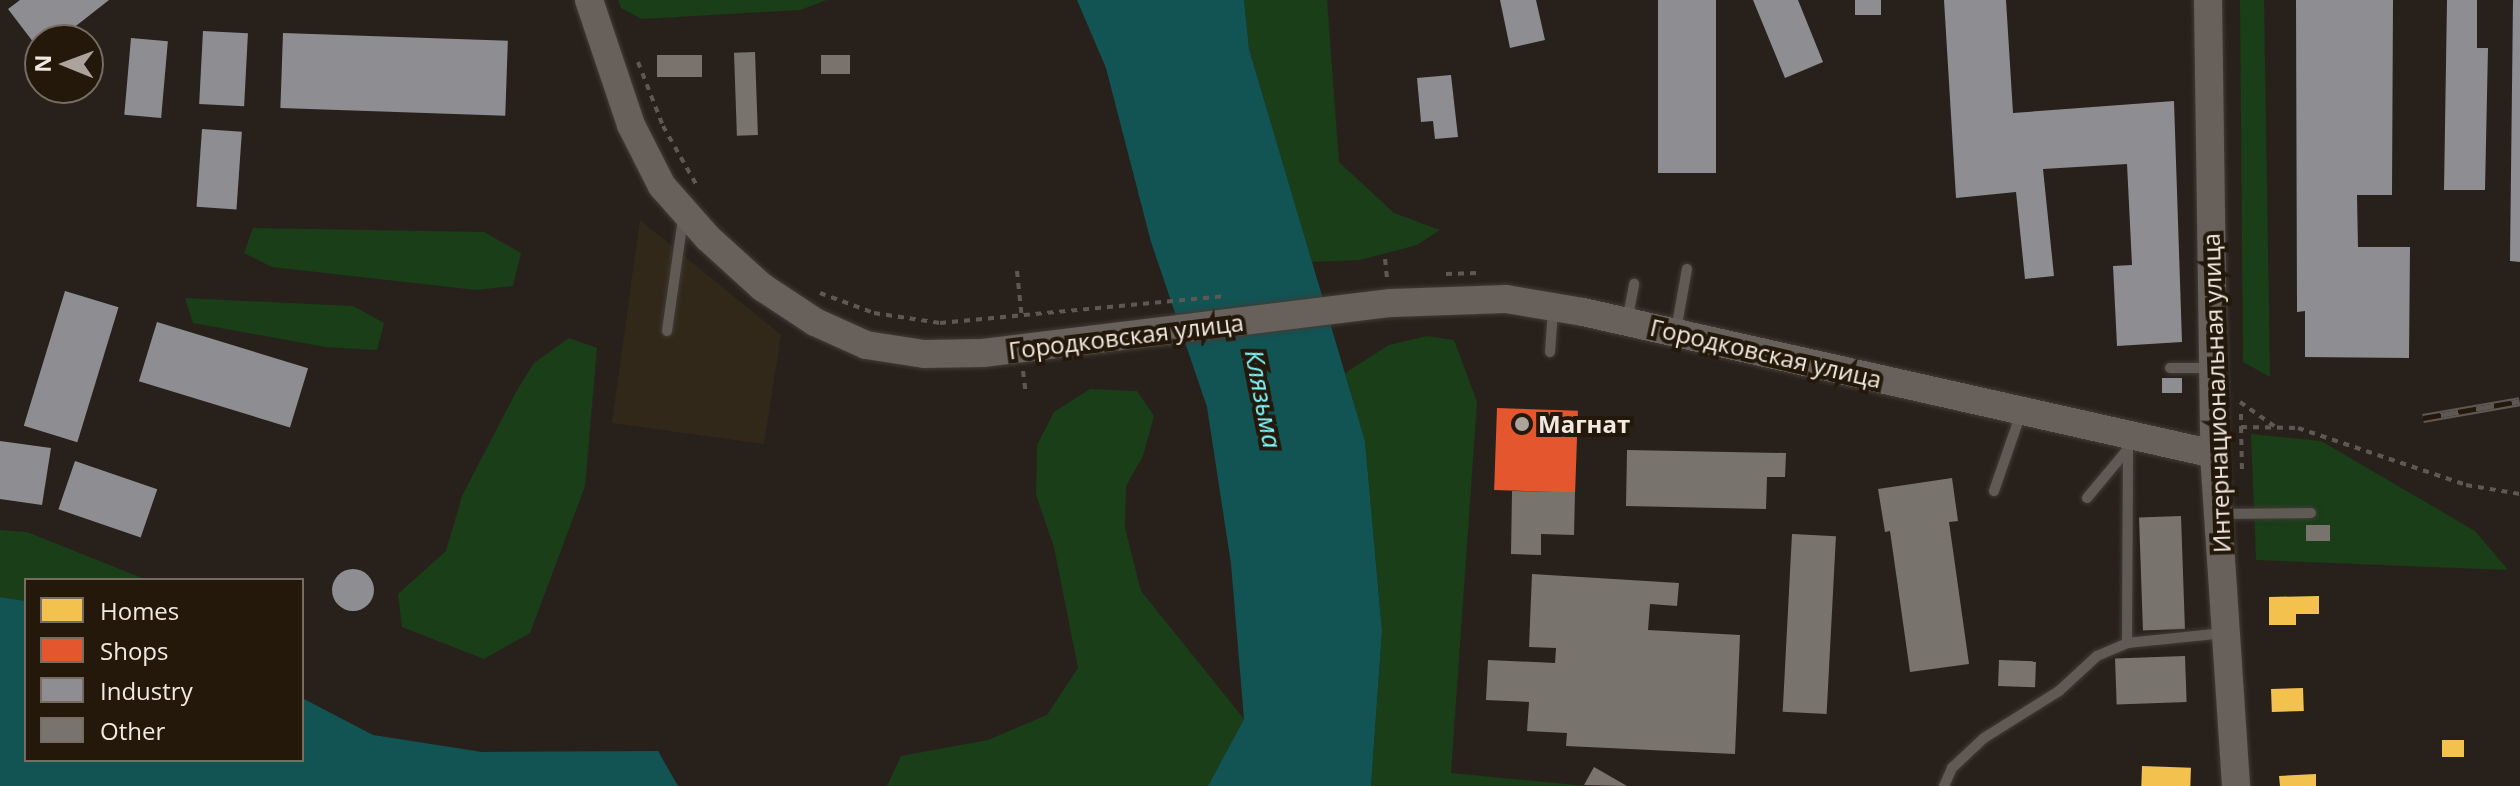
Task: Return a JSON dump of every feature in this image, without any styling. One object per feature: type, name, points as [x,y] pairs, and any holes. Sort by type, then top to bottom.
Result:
[{"type":"main road","name":"Городковская улица","points":[[589,0],[631,125],[662,186],[692,202],[762,287],[841,335],[924,354],[1023,357],[1389,290],[1553,306],[2022,411],[2128,442],[2214,454]]},
{"type":"main road","name":"Интернациональная улица","points":[[2208,0],[2214,454],[2236,786]]},
{"type":"lane","points":[[667,331],[692,202]]},
{"type":"lane","points":[[1676,332],[1687,269]]},
{"type":"lane","points":[[1627,322],[1634,284]]},
{"type":"lane","points":[[1550,352],[1553,306]]},
{"type":"lane","points":[[2170,368],[2213,368]]},
{"type":"lane","points":[[1994,491],[2022,411]]},
{"type":"lane","points":[[2087,498],[2128,442]]},
{"type":"lane","points":[[2127,643],[2128,442]]},
{"type":"lane","points":[[2218,513],[2311,513]]},
{"type":"lane","points":[[1944,786],[1952,768],[1984,738],[2059,691],[2097,656],[2127,643],[2226,633]]},
{"type":"path","points":[[636,56],[692,202]]},
{"type":"path","points":[[1385,259],[1389,290]]},
{"type":"path","points":[[1017,271],[1022,319]]},
{"type":"path","points":[[1371,280],[1389,290]]},
{"type":"path","points":[[810,287],[887,315],[940,323],[1022,319],[1229,295]]},
{"type":"path","points":[[1023,357],[1026,395]]},
{"type":"path","points":[[2275,427],[2240,402],[2241,427],[2298,428],[2466,485],[2520,494]]},
{"type":"shaded area","points":[[640,220],[781,335],[764,444],[612,423]]},
{"type":"green space","points":[[618,0],[827,0],[800,10],[642,19],[621,8]]},
{"type":"green space","points":[[1244,0],[1327,0],[1339,162],[1394,213],[1440,230],[1417,245],[1360,260],[1312,262],[1249,49]]},
{"type":"green space","points":[[2240,0],[2264,0],[2270,377],[2243,362]]},
{"type":"green space","points":[[253,228],[484,232],[521,253],[513,286],[476,290],[272,267],[244,253]]},
{"type":"green space","points":[[185,298],[353,306],[384,323],[377,350],[325,347],[193,323]]},
{"type":"green space","points":[[1427,336],[1454,340],[1477,402],[1451,773],[1587,786],[1371,786],[1382,631],[1365,441],[1345,373],[1389,345]]},
{"type":"green space","points":[[569,338],[597,348],[585,486],[530,633],[484,659],[402,627],[398,594],[446,551],[462,496],[516,392],[534,363]]},
{"type":"green space","points":[[1090,389],[1137,391],[1154,416],[1143,456],[1126,486],[1125,528],[1141,591],[1244,719],[1208,786],[887,786],[901,756],[988,740],[1047,715],[1078,668],[1054,547],[1036,495],[1037,445],[1054,412]]},
{"type":"green space","points":[[2251,434],[2321,441],[2475,531],[2508,570],[2256,560]]},
{"type":"green space","points":[[0,530],[27,532],[142,578],[24,578],[24,601],[0,597]]},
{"type":"water","name":"Клязьма","points":[[1077,0],[1244,0],[1249,49],[1365,441],[1382,631],[1371,786],[1208,786],[1244,719],[1231,564],[1207,407],[1151,242],[1106,68]]},
{"type":"water","points":[[0,597],[24,601],[24,762],[304,762],[304,699],[373,735],[482,752],[658,751],[678,786],[0,786]]},
{"type":"building: Homes","points":[[2319,596],[2319,614],[2296,614],[2296,625],[2269,625],[2269,597]]},
{"type":"building: Homes","points":[[2303,688],[2304,711],[2272,712],[2271,689]]},
{"type":"building: Homes","points":[[2442,740],[2464,740],[2464,757],[2442,757]]},
{"type":"building: Homes","points":[[2142,766],[2191,768],[2190,786],[2141,786]]},
{"type":"building: Homes","points":[[2316,774],[2316,786],[2280,786],[2279,776]]},
{"type":"building: Shops","points":[[1497,408],[1578,411],[1575,493],[1494,490]]},
{"type":"building: Industry","points":[[20,0],[109,0],[78,24],[24,24],[24,30],[8,9]]},
{"type":"building: Industry","points":[[1500,0],[1536,0],[1545,40],[1510,48]]},
{"type":"building: Industry","points":[[1658,0],[1716,0],[1716,173],[1658,173]]},
{"type":"building: Industry","points":[[1753,0],[1798,0],[1823,62],[1785,78]]},
{"type":"building: Industry","points":[[1855,0],[1881,0],[1881,15],[1855,15]]},
{"type":"building: Industry","points":[[1944,0],[2006,0],[2013,113],[2174,101],[2182,342],[2117,346],[2113,266],[2132,265],[2127,164],[2043,169],[2054,276],[2025,279],[2016,192],[1956,198]]},
{"type":"building: Industry","points":[[2296,0],[2393,0],[2392,195],[2357,195],[2358,247],[2410,247],[2409,358],[2305,357],[2305,311],[2297,312]]},
{"type":"building: Industry","points":[[2447,0],[2477,0],[2477,48],[2488,48],[2485,190],[2444,190]]},
{"type":"building: Industry","points":[[2513,0],[2520,0],[2520,262],[2510,261]]},
{"type":"building: Industry","points":[[203,31],[248,33],[244,106],[199,104]]},
{"type":"building: Industry","points":[[283,33],[508,41],[505,116],[280,108]]},
{"type":"building: Industry","points":[[131,38],[168,41],[161,118],[124,115]]},
{"type":"building: Industry","points":[[1451,75],[1458,137],[1435,139],[1433,121],[1421,122],[1417,78]]},
{"type":"building: Industry","points":[[202,129],[242,132],[236,210],[197,207]]},
{"type":"building: Industry","points":[[65,291],[119,307],[77,442],[24,426]]},
{"type":"building: Industry","points":[[157,322],[308,368],[290,427],[139,381]]},
{"type":"building: Industry","points":[[2162,378],[2182,378],[2182,393],[2162,393]]},
{"type":"building: Industry","points":[[0,441],[51,448],[42,505],[0,499]]},
{"type":"building: Industry","points":[[75,461],[157,489],[141,538],[58,509]]},
{"type":"building: Industry","points":[[353,569],[368,575],[374,590],[368,605],[353,611],[338,605],[332,590],[338,575]]},
{"type":"building: Other","points":[[755,52],[758,135],[737,136],[734,53]]},
{"type":"building: Other","points":[[657,55],[702,55],[702,77],[657,77]]},
{"type":"building: Other","points":[[821,55],[850,55],[850,74],[821,74]]},
{"type":"building: Other","points":[[1627,450],[1786,453],[1785,477],[1767,477],[1766,509],[1626,506]]},
{"type":"building: Other","points":[[1952,478],[1958,521],[1949,522],[1969,664],[1910,672],[1890,531],[1885,532],[1878,489]]},
{"type":"building: Other","points":[[1512,491],[1575,492],[1574,535],[1541,534],[1541,555],[1511,554]]},
{"type":"building: Other","points":[[2181,516],[2185,629],[2143,630],[2139,517]]},
{"type":"building: Other","points":[[2306,525],[2330,525],[2330,541],[2306,541]]},
{"type":"building: Other","points":[[1792,534],[1836,536],[1827,714],[1783,712]]},
{"type":"building: Other","points":[[1532,574],[1679,583],[1677,606],[1650,604],[1648,630],[1740,635],[1735,754],[1566,746],[1567,733],[1527,731],[1529,702],[1486,700],[1488,660],[1555,663],[1556,648],[1529,647]]},
{"type":"building: Other","points":[[2185,656],[2187,702],[2117,704],[2115,658]]},
{"type":"building: Other","points":[[1999,660],[2036,661],[2035,687],[1998,686]]},
{"type":"building: Other","points":[[1594,767],[1627,786],[1584,785]]},
{"type":"railway","points":[[2423,418],[2520,401]]},
{"type":"place","name":"Магнат","points":[[1522,424]]}]
